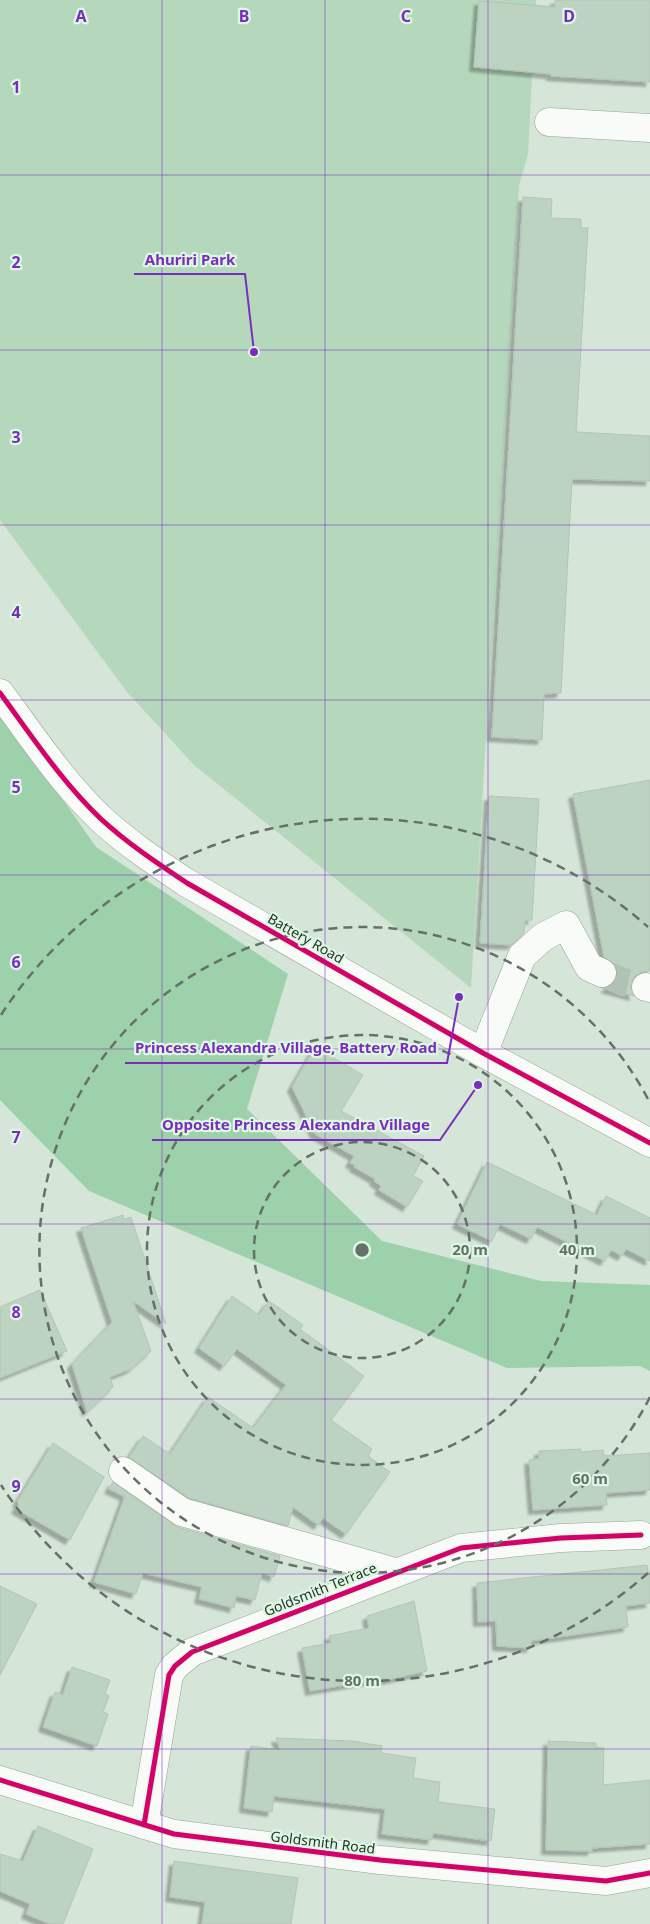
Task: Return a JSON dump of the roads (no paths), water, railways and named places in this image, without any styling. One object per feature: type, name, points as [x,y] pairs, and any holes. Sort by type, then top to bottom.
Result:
[{"type":"street","points":[[549,122],[650,128]]},
{"type":"street","name":"Battery Road","points":[[0,693],[75,790],[100,818],[140,851],[187,883],[484,1053],[650,1144]]},
{"type":"street","points":[[484,1053],[522,956],[543,937],[566,924],[588,967],[602,973]]},
{"type":"street","name":"Goldsmith Terrace","points":[[122,1471],[182,1512],[395,1572]]},
{"type":"street","name":"Goldsmith Terrace","points":[[144,1825],[169,1675],[175,1666],[192,1652],[395,1572],[462,1548],[560,1538],[641,1535]]},
{"type":"street","name":"Goldsmith Road","points":[[0,1780],[174,1834],[380,1860],[606,1881],[650,1873]]},
{"type":"tunnel","points":[[602,973],[623,982],[646,987]]},
{"type":"place","name":"Ahuriri Park","points":[[254,352]]},
{"type":"place","name":"Princess Alexandra Village, Battery Road","points":[[459,997]]},
{"type":"place","name":"Opposite Princess Alexandra Village","points":[[478,1085]]}]
